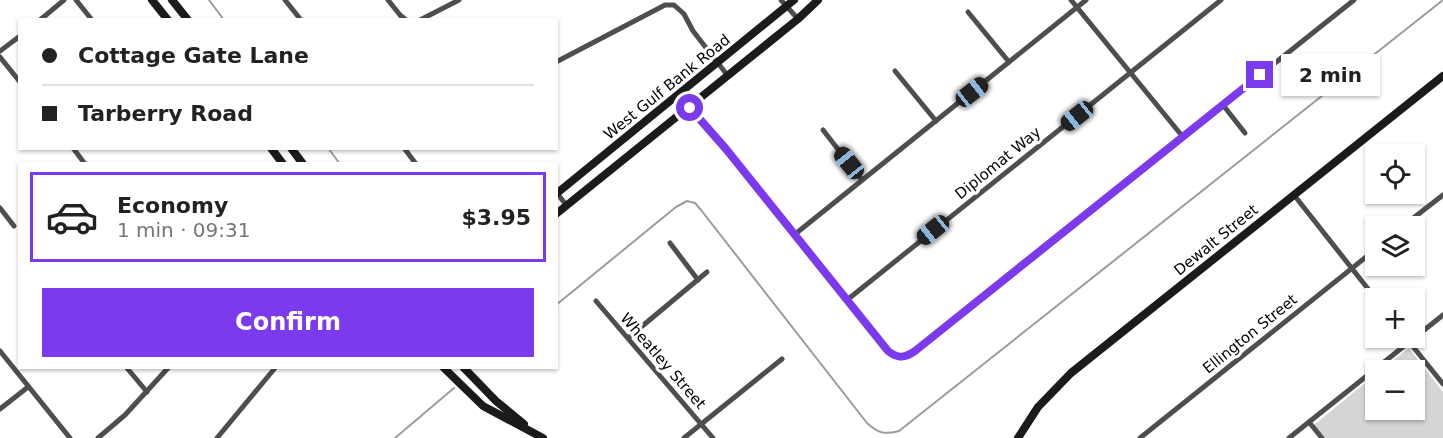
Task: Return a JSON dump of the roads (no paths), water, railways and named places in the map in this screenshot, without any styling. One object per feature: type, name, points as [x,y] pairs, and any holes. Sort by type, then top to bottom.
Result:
[{"type":"main road","points":[[152,0],[166,18]]},
{"type":"main road","points":[[172,0],[186,18]]},
{"type":"main road","name":"West Gulf Bank Road","points":[[558,192],[717,63],[784,3],[794,0]]},
{"type":"main road","name":"West Gulf Bank Road","points":[[558,213],[690,108],[818,0]]},
{"type":"main road","name":"Dewalt Street","points":[[1018,438],[1038,407],[1071,374],[1443,76]]},
{"type":"main road","points":[[445,369],[483,406],[540,436]]},
{"type":"main road","points":[[465,369],[496,401],[540,436]]},
{"type":"street","points":[[42,18],[64,0]]},
{"type":"street","points":[[76,0],[90,18]]},
{"type":"street","points":[[285,0],[299,18]]},
{"type":"street","points":[[388,0],[404,18]]},
{"type":"street","points":[[424,18],[459,0]]},
{"type":"street","points":[[1071,0],[1183,137]]},
{"type":"street","points":[[794,234],[1086,0]]},
{"type":"street","name":"Diplomat Way","points":[[847,300],[1221,0]]},
{"type":"street","points":[[690,108],[726,149],[888,351],[894,356],[908,356],[1354,0]]},
{"type":"street","points":[[784,3],[798,19]]},
{"type":"street","points":[[558,61],[665,5],[674,5],[684,14],[693,31],[728,76]]},
{"type":"street","points":[[968,12],[1009,62]]},
{"type":"street","points":[[0,51],[18,38]]},
{"type":"street","points":[[0,57],[18,80]]},
{"type":"street","points":[[895,71],[936,121]]},
{"type":"street","points":[[1223,105],[1245,133]]},
{"type":"street","points":[[822,130],[862,180]]},
{"type":"street","points":[[558,194],[567,206]]},
{"type":"street","points":[[1294,195],[1367,288]]},
{"type":"street","points":[[1417,216],[1443,195]]},
{"type":"street","points":[[0,208],[14,226]]},
{"type":"street","points":[[670,243],[698,279]]},
{"type":"street","name":"Ellington Street","points":[[1140,438],[1365,257]]},
{"type":"street","points":[[628,338],[707,272]]},
{"type":"street","name":"Wheatley Street","points":[[596,301],[713,438]]},
{"type":"street","points":[[1425,327],[1443,315]]},
{"type":"street","points":[[1289,438],[1397,348]]},
{"type":"street","points":[[1415,348],[1443,384]]},
{"type":"street","points":[[0,351],[70,438]]},
{"type":"street","points":[[684,438],[782,359]]},
{"type":"street","points":[[129,369],[147,392]]},
{"type":"street","points":[[98,438],[125,415],[167,369]]},
{"type":"street","points":[[217,438],[274,369]]},
{"type":"street","points":[[0,409],[28,387]]},
{"type":"street","points":[[1309,422],[1322,438]]},
{"type":"street","points":[[1147,432],[1152,438]]},
{"type":"waterway","points":[[209,0],[222,18]]},
{"type":"waterway","points":[[558,303],[676,207],[687,201],[695,203],[867,423],[882,432],[899,431],[1443,0]]},
{"type":"waterway","points":[[330,150],[338,162]]},
{"type":"waterway","points":[[395,438],[454,388]]}]
